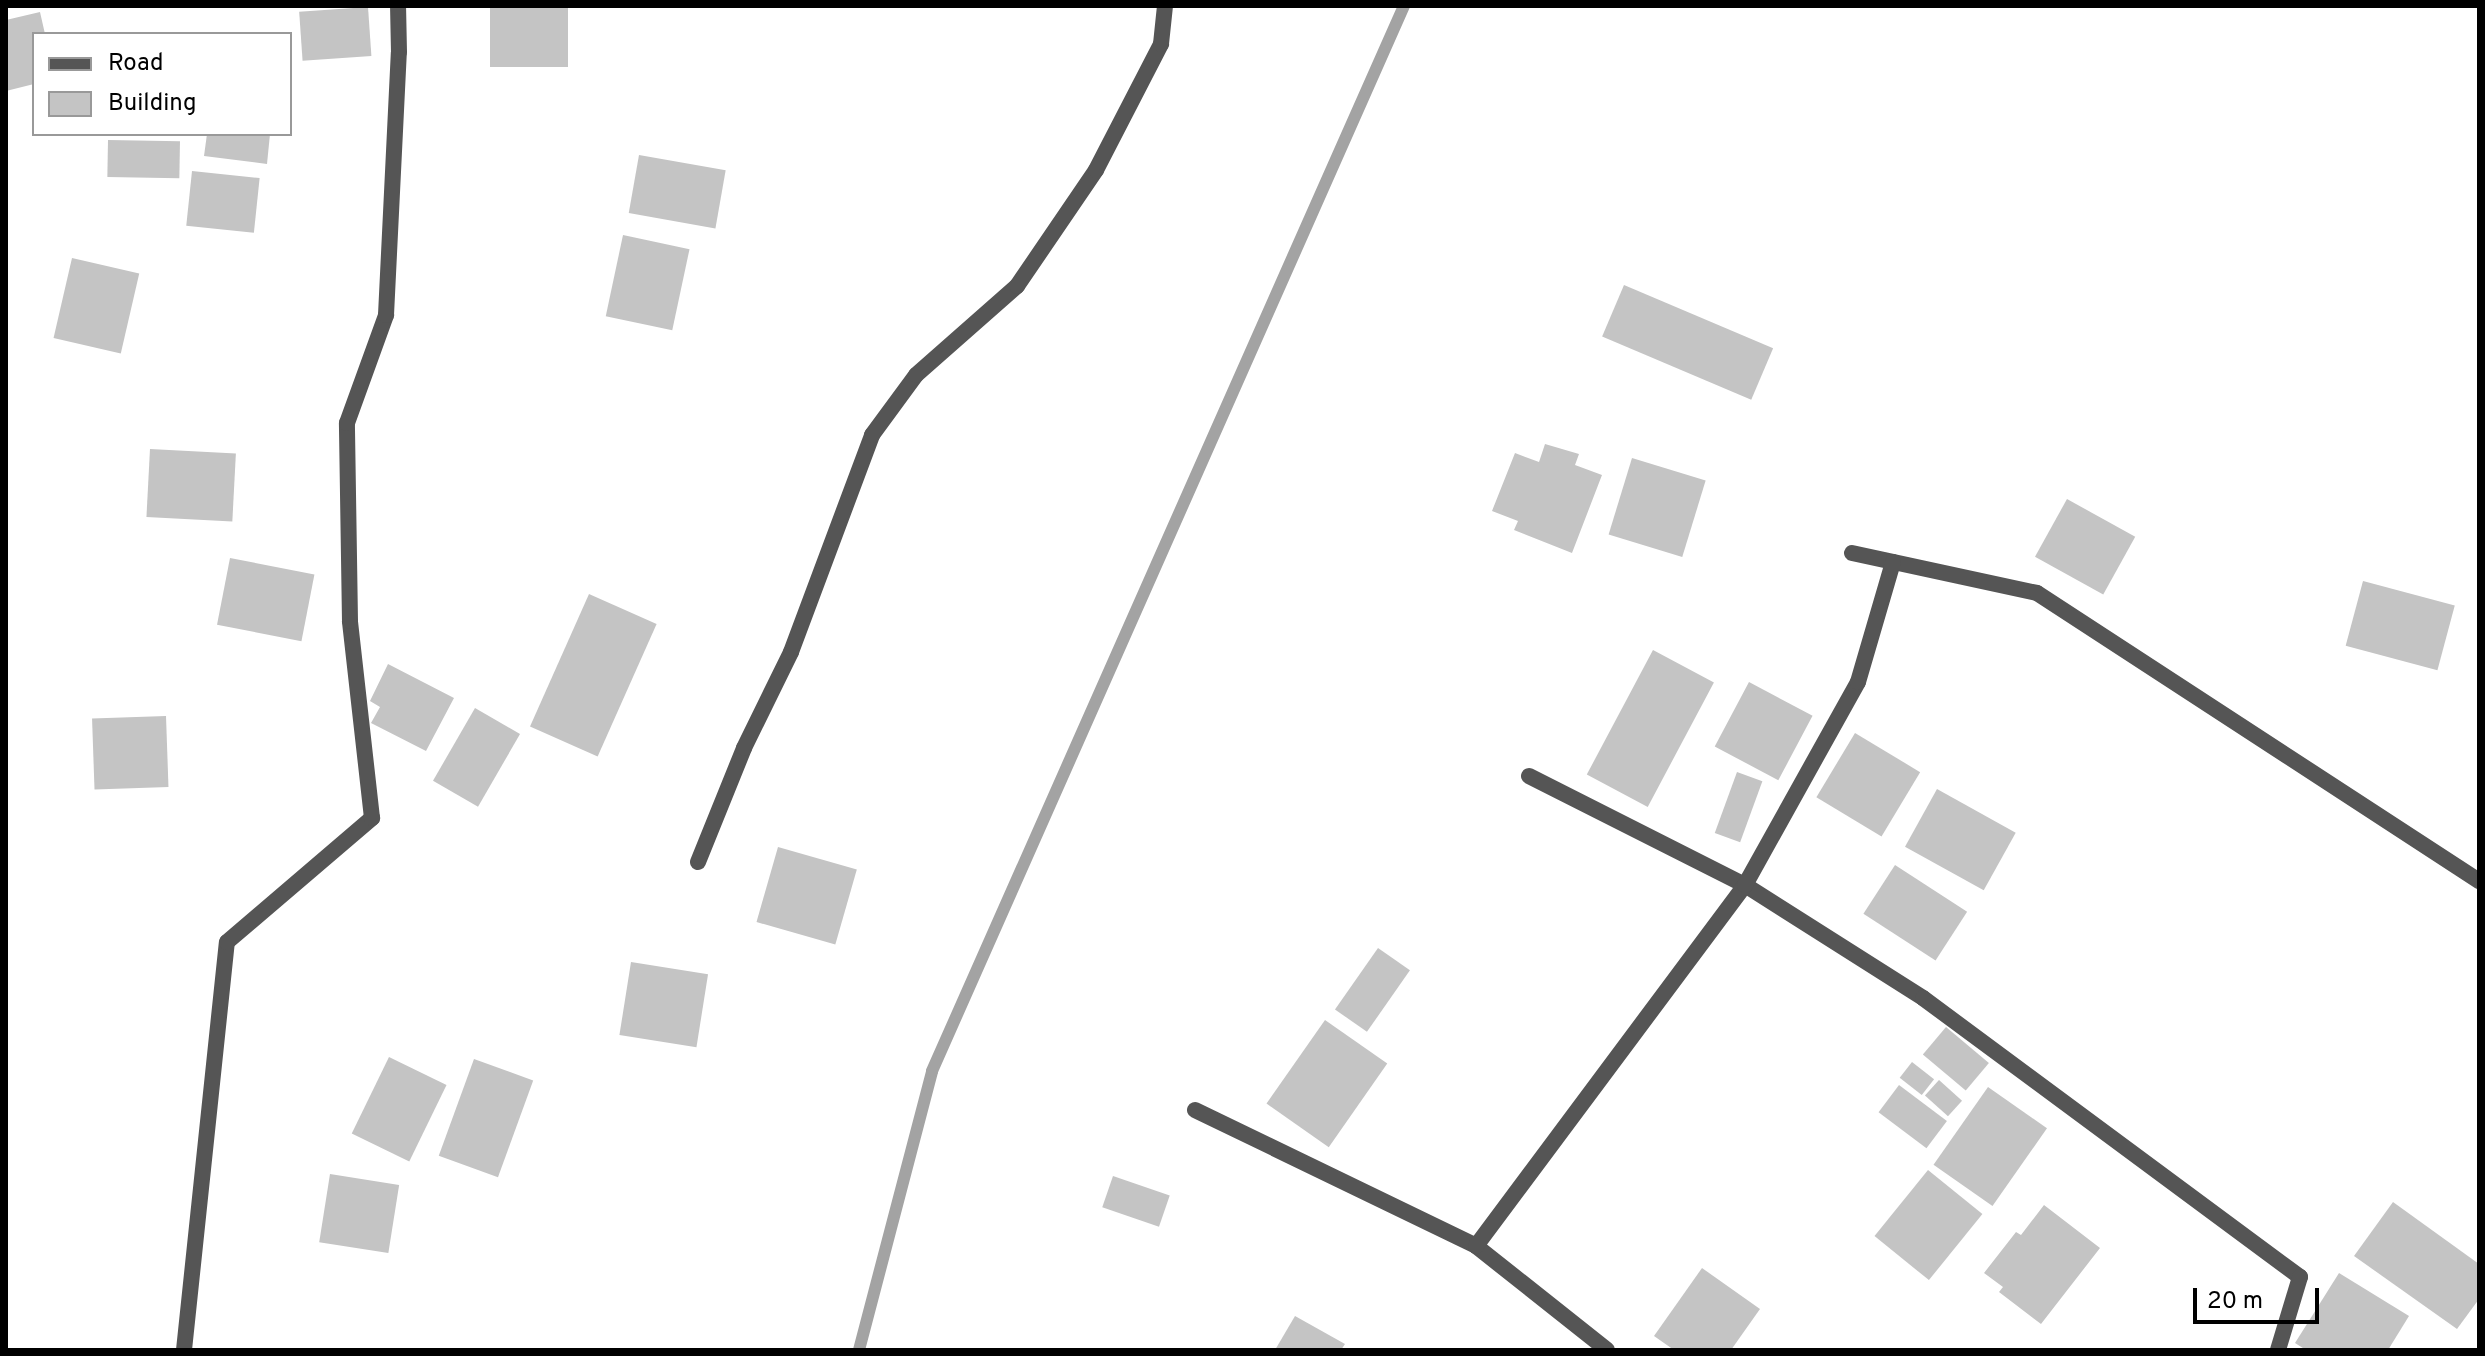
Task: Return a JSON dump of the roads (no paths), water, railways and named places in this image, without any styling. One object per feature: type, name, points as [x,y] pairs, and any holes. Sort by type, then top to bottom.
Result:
[{"type":"street","points":[[184,1350],[227,942],[372,818],[350,621],[347,423],[386,315],[399,52],[398,6]]},
{"type":"street","points":[[698,862],[744,748],[791,652],[872,435],[916,375],[1017,286],[1102,158],[1161,44],[1165,6]]},
{"type":"street","points":[[1852,553],[2037,593],[2479,881]]},
{"type":"street","points":[[1476,1246],[1745,885],[1858,682],[1893,562]]},
{"type":"street","points":[[1529,776],[1745,885],[1923,998],[2300,1277],[2278,1350]]},
{"type":"street","points":[[1195,1110],[1476,1246],[1607,1350]]},
{"type":"waterway","points":[[859,1350],[932,1071],[1404,6]]}]
